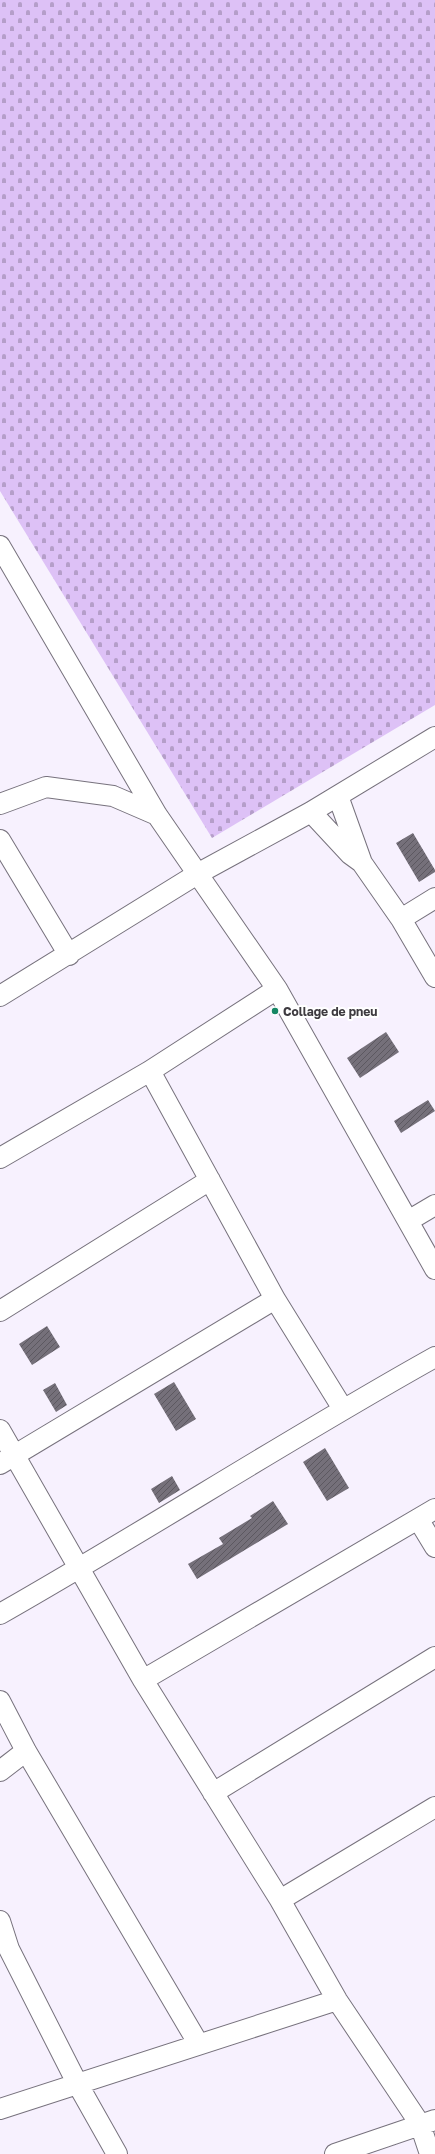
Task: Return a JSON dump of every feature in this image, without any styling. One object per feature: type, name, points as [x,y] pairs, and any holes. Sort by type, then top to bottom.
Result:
[{"type":"street","points":[[0,546],[157,815],[277,989],[435,1269]]},
{"type":"street","points":[[0,996],[69,956],[199,874],[311,812],[435,738]]},
{"type":"street","points":[[0,804],[46,787],[52,787],[66,791],[113,796],[157,815]]},
{"type":"street","points":[[338,796],[362,863],[402,919],[435,977]]},
{"type":"street","points":[[311,812],[350,854],[362,863]]},
{"type":"street","points":[[0,840],[69,956]]},
{"type":"street","points":[[402,919],[435,898]]},
{"type":"street","points":[[0,1158],[150,1071],[277,989]]},
{"type":"street","points":[[150,1071],[275,1299],[343,1408]]},
{"type":"street","points":[[0,1311],[210,1180]]},
{"type":"street","points":[[408,1222],[435,1205]]},
{"type":"street","points":[[8,1460],[275,1299]]},
{"type":"street","points":[[0,1614],[79,1569],[343,1408],[435,1357]]},
{"type":"street","points":[[0,1430],[8,1460],[79,1569],[143,1680],[280,1900],[337,2000],[428,2122],[430,2154]]},
{"type":"street","points":[[143,1680],[435,1508]]},
{"type":"street","points":[[418,1519],[435,1547]]},
{"type":"street","points":[[213,1793],[435,1657]]},
{"type":"street","points":[[0,1701],[26,1751],[198,2043]]},
{"type":"street","points":[[0,1771],[26,1751]]},
{"type":"street","points":[[280,1900],[435,1807]]},
{"type":"street","points":[[0,1921],[9,1949],[77,2083],[117,2154]]},
{"type":"street","points":[[0,2109],[198,2043],[337,2000]]},
{"type":"street","points":[[335,2154],[428,2122]]},
{"type":"green space","points":[[0,0],[435,0],[435,705],[212,838],[0,491]]},
{"type":"building","points":[[413,833],[435,870],[435,872],[419,882],[396,843]]},
{"type":"building","points":[[386,1032],[399,1052],[360,1078],[347,1058]]},
{"type":"building","points":[[428,1100],[435,1111],[401,1133],[394,1121]]},
{"type":"building","points":[[47,1326],[60,1347],[32,1365],[19,1344]]},
{"type":"building","points":[[174,1382],[196,1419],[176,1431],[154,1394]]},
{"type":"building","points":[[55,1383],[67,1405],[56,1412],[43,1390]]},
{"type":"building","points":[[325,1448],[349,1488],[327,1501],[303,1462]]},
{"type":"building","points":[[172,1476],[180,1490],[159,1503],[151,1489]]},
{"type":"building","points":[[273,1501],[288,1524],[197,1579],[188,1564],[223,1544],[219,1538],[252,1518],[250,1516]]},
{"type":"place","name":"Collage de pneu","points":[[275,1011]]}]
